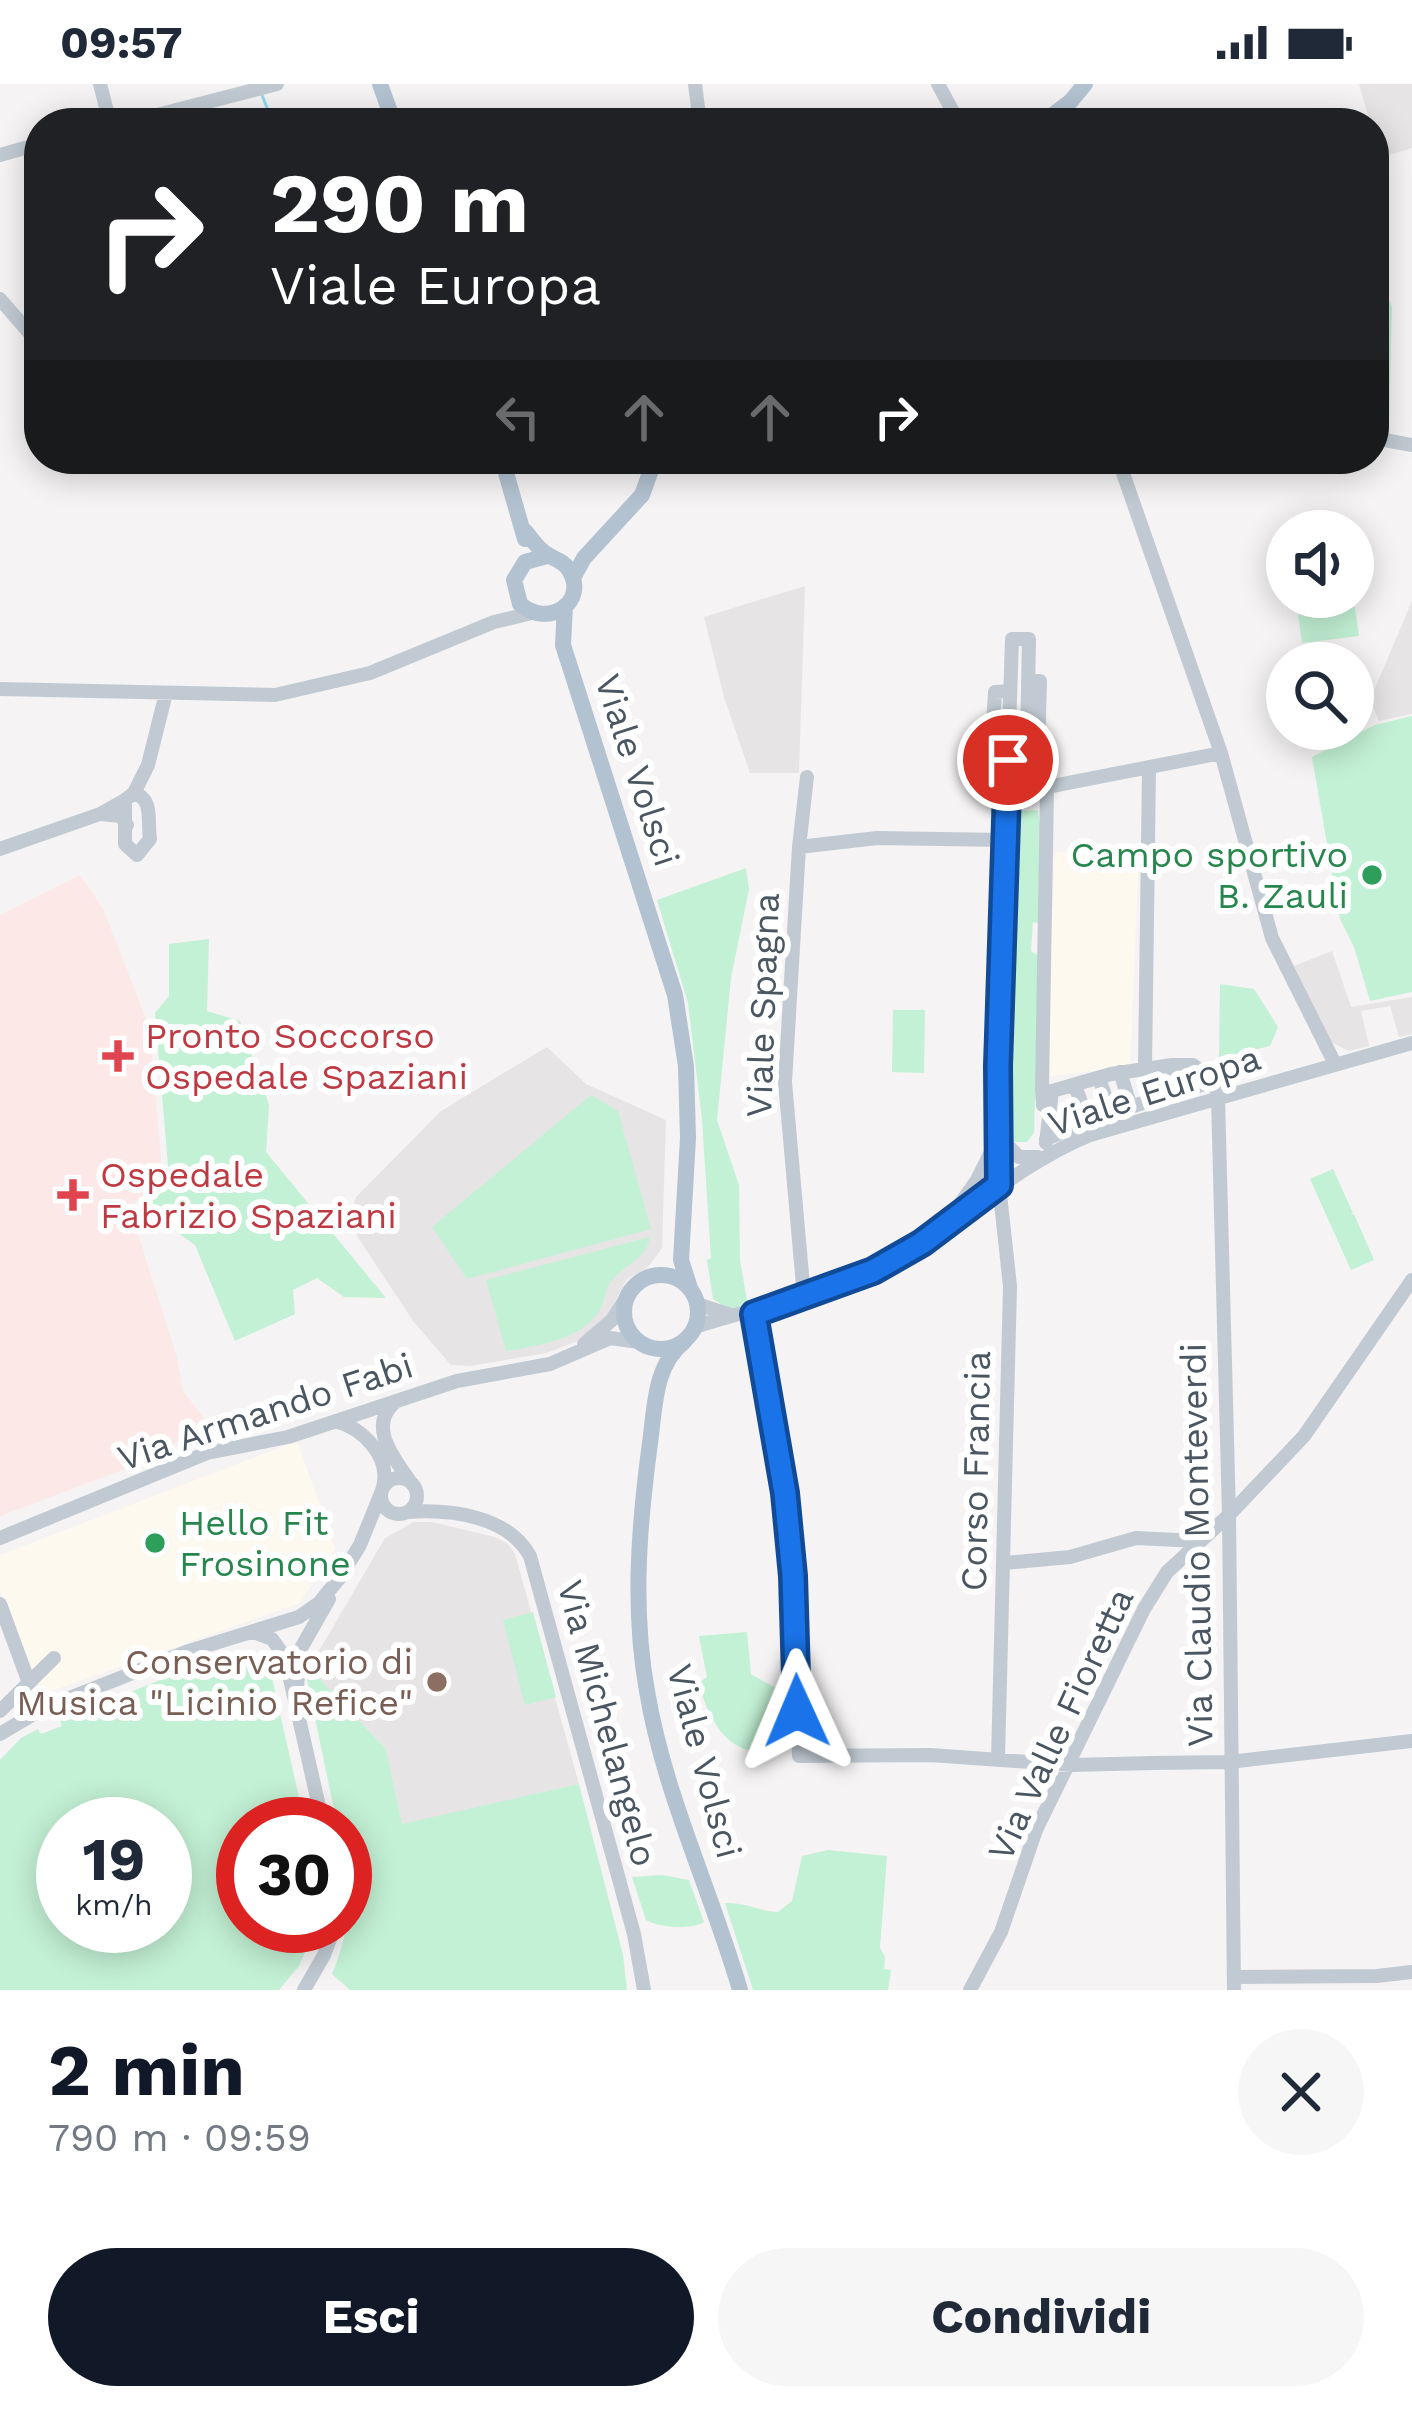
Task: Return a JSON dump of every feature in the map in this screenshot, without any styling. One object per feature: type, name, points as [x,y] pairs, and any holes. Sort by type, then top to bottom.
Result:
[{"type":"main road","points":[[1062,108],[1085,84]]},
{"type":"main road","points":[[507,474],[525,531],[521,566]]},
{"type":"main road","points":[[573,578],[642,495],[650,474]]},
{"type":"main road","points":[[525,531],[551,556],[564,563],[573,578],[573,592],[565,607],[554,614],[536,614],[520,604],[514,591],[521,566],[536,556],[551,556],[577,554],[597,544]]},
{"type":"main road","name":"Viale Volsci","points":[[565,607],[563,645],[675,995],[686,1066],[687,1198],[682,1241],[683,1272],[693,1296],[690,1334],[668,1354],[656,1400]]},
{"type":"main road","name":"Viale Volsci","points":[[536,614],[563,645]]},
{"type":"main road","points":[[658,1275],[682,1241]]},
{"type":"main road","points":[[626,1298],[639,1282],[658,1275],[676,1278],[693,1296]]},
{"type":"main road","name":"Viale Volsci","points":[[626,1298],[625,1322],[656,1362],[638,1603],[647,1692],[669,1778],[739,1985]]},
{"type":"main road","points":[[644,1345],[668,1349],[690,1334]]},
{"type":"street","points":[[184,108],[277,84]]},
{"type":"street","points":[[0,299],[24,326]]},
{"type":"street","points":[[1123,474],[1221,753],[1272,938],[1335,1064]]},
{"type":"street","points":[[494,622],[514,591]]},
{"type":"street","points":[[0,689],[275,695],[370,673],[494,622],[536,614]]},
{"type":"street","points":[[943,1228],[977,1180],[997,1135],[1012,639],[1030,639],[1042,1105],[1049,1108]]},
{"type":"street","points":[[1010,691],[995,692],[990,726],[991,792],[1007,795],[1037,790],[1221,753]]},
{"type":"street","points":[[129,796],[125,844],[137,855],[150,839],[148,765],[166,693]]},
{"type":"street","points":[[0,849],[100,814],[129,796],[148,765]]},
{"type":"street","points":[[1149,769],[1145,1068],[1156,1099]]},
{"type":"street","points":[[799,847],[806,777]]},
{"type":"street","points":[[129,796],[143,795],[149,804]]},
{"type":"street","points":[[100,814],[121,816],[128,826]]},
{"type":"street","name":"Viale Spagna","points":[[804,1297],[785,1082],[799,847],[878,838],[1004,840]]},
{"type":"street","name":"Viale Europa","points":[[736,1316],[754,1314],[873,1271],[943,1228],[1046,1150],[1412,1043]]},
{"type":"street","points":[[1046,1150],[1052,1091],[1120,1072],[1172,1066],[1193,1065],[1214,1082]]},
{"type":"street","points":[[1172,1066],[1177,1093]]},
{"type":"street","points":[[1120,1072],[1131,1107]]},
{"type":"street","points":[[1099,1078],[1111,1113]]},
{"type":"street","points":[[997,1135],[1019,1157],[1046,1150],[1111,1113],[1214,1082]]},
{"type":"street","name":"Via Claudio Monteverdi","points":[[1214,1082],[1229,1515],[1234,1983]]},
{"type":"street","points":[[1076,1084],[1088,1122]]},
{"type":"street","name":"Corso Francia","points":[[997,1135],[1010,1286],[998,1759]]},
{"type":"street","name":"Via Valle Fioretta","points":[[970,1990],[1000,1932],[1036,1830],[1144,1609],[1167,1572],[1304,1436],[1412,1280]]},
{"type":"street","points":[[693,1296],[736,1316]]},
{"type":"street","points":[[576,1352],[611,1320],[626,1298]]},
{"type":"street","points":[[754,1314],[785,1493],[799,1756],[883,1754],[1071,1765],[1229,1762],[1412,1741]]},
{"type":"street","points":[[690,1334],[736,1316]]},
{"type":"street","name":"Via Armando Fabi","points":[[0,1538],[194,1457],[288,1437],[400,1397],[550,1364],[617,1337],[644,1345]]},
{"type":"street","points":[[400,1397],[382,1415],[379,1444],[385,1471],[383,1504],[402,1513]]},
{"type":"street","points":[[360,1545],[382,1521],[416,1504],[418,1494],[379,1444],[361,1411]]},
{"type":"street","points":[[335,1421],[379,1444]]},
{"type":"street","points":[[296,1700],[297,1665],[305,1640],[360,1545],[382,1491],[394,1478],[409,1480]]},
{"type":"street","name":"Via Michelangelo","points":[[418,1494],[458,1515],[505,1528],[522,1542],[534,1566],[634,1934],[644,1990]]},
{"type":"street","name":"Via Michelangelo","points":[[402,1513],[458,1515]]},
{"type":"street","points":[[1004,1563],[1070,1557],[1136,1538],[1197,1541]]},
{"type":"street","points":[[0,1734],[44,1708],[186,1652],[292,1620],[320,1603],[341,1576]]},
{"type":"street","points":[[0,1604],[29,1683]]},
{"type":"street","points":[[292,1620],[292,1636],[305,1640]]},
{"type":"street","points":[[253,1632],[280,1646],[317,1797]]},
{"type":"street","points":[[0,1711],[54,1658]]},
{"type":"street","points":[[304,1990],[326,1953]]},
{"type":"street","points":[[1234,1983],[1377,1983],[1412,1972]]},
{"type":"shaded area","points":[[1359,84],[1412,84],[1412,148],[1389,155],[1389,108],[1366,108]]},
{"type":"shaded area","points":[[805,586],[799,773],[750,773],[704,617]]},
{"type":"shaded area","points":[[1412,601],[1412,714],[1379,721],[1374,691]]},
{"type":"shaded area","points":[[1055,852],[1139,853],[1130,1066],[1045,1077]]},
{"type":"shaded area","name":"Ospedale Fabrizio Spaziani","points":[[80,875],[103,909],[150,1029],[163,1183],[129,1206],[183,1391],[208,1424],[138,1464],[0,1516],[0,915]]},
{"type":"shaded area","points":[[1332,951],[1351,1007],[1412,997],[1412,1034],[1399,1037],[1390,1006],[1361,1011],[1369,1046],[1349,1051],[1331,1042],[1294,966]]},
{"type":"shaded area","points":[[547,1047],[586,1084],[666,1120],[662,1248],[648,1267],[627,1279],[605,1320],[575,1342],[546,1353],[451,1365],[413,1321],[357,1236],[350,1216],[356,1197],[441,1111]]},
{"type":"shaded area","points":[[297,1441],[335,1548],[300,1603],[43,1694],[0,1592],[0,1555]]},
{"type":"shaded area","name":"Conservatorio di Musica \"Licinio Refice\"","points":[[414,1522],[495,1537],[515,1554],[579,1784],[402,1825],[386,1749],[309,1668],[385,1538]]},
{"type":"green space","points":[[1389,300],[1392,307],[1389,429]]},
{"type":"green space","points":[[1299,618],[1357,618],[1359,636],[1302,642]]},
{"type":"green space","name":"Campo sportivo B. Zauli","points":[[1412,716],[1412,992],[1370,1001],[1340,919],[1312,757],[1326,750],[1374,750],[1375,725]]},
{"type":"green space","points":[[1038,810],[1043,846],[1041,924],[1033,922],[1031,951],[1039,956],[1034,1133],[1027,1142],[1013,1142],[1006,1128],[1010,822],[1021,811]]},
{"type":"green space","points":[[746,868],[749,889],[731,978],[717,1120],[739,1185],[740,1260],[748,1307],[731,1310],[713,1299],[702,1120],[688,1003],[657,900]]},
{"type":"green space","points":[[209,939],[207,1011],[240,1021],[269,1105],[266,1152],[386,1298],[344,1297],[317,1278],[293,1290],[295,1314],[235,1341],[195,1245],[141,1206],[170,1188],[155,1013],[169,996],[169,944]]},
{"type":"green space","points":[[1220,984],[1254,989],[1278,1027],[1270,1046],[1219,1058]]},
{"type":"green space","points":[[893,1010],[925,1010],[924,1073],[892,1072]]},
{"type":"green space","points":[[591,1095],[618,1111],[651,1229],[467,1279],[432,1227]]},
{"type":"green space","points":[[1333,1169],[1374,1260],[1351,1270],[1310,1179]]},
{"type":"green space","points":[[650,1237],[641,1256],[611,1282],[592,1321],[557,1340],[506,1351],[486,1280]]},
{"type":"green space","points":[[533,1612],[556,1697],[525,1705],[503,1620]]},
{"type":"green space","points":[[747,1632],[751,1674],[783,1691],[791,1701],[794,1740],[775,1749],[744,1749],[732,1742],[712,1717],[699,1683],[707,1677],[699,1636]]},
{"type":"green space","points":[[254,1650],[269,1665],[299,1797],[216,1797],[216,1953],[305,1953],[279,1990],[0,1990],[0,1760],[21,1738],[38,1729],[41,1734],[62,1726],[60,1720],[188,1669]]},
{"type":"green space","points":[[309,1668],[386,1749],[402,1824],[579,1784],[623,1955],[627,1990],[350,1990],[332,1974],[340,1953],[372,1953],[372,1797],[331,1797],[305,1670]]},
{"type":"green space","points":[[828,1850],[887,1856],[880,1948],[884,1969],[891,1970],[888,1990],[753,1990],[725,1903],[778,1912],[792,1901],[802,1856]]},
{"type":"green space","points":[[632,1877],[689,1880],[704,1922],[675,1927],[646,1920]]},
{"type":"waterway","points":[[262,95],[267,108]]},
{"type":"place","name":"Campo sportivo B. Zauli","points":[[1372,875]]},
{"type":"place","name":"Pronto Soccorso Ospedale Spaziani","points":[[118,1056]]},
{"type":"place","name":"Ospedale Fabrizio Spaziani","points":[[73,1195]]},
{"type":"place","name":"Hello Fit Frosinone","points":[[155,1543]]},
{"type":"place","name":"Conservatorio di Musica \"Licinio Refice\"","points":[[437,1682]]},
{"type":"route","points":[[797,1711],[785,1493],[754,1314],[873,1271],[922,1243],[999,1185],[1008,760]]}]
